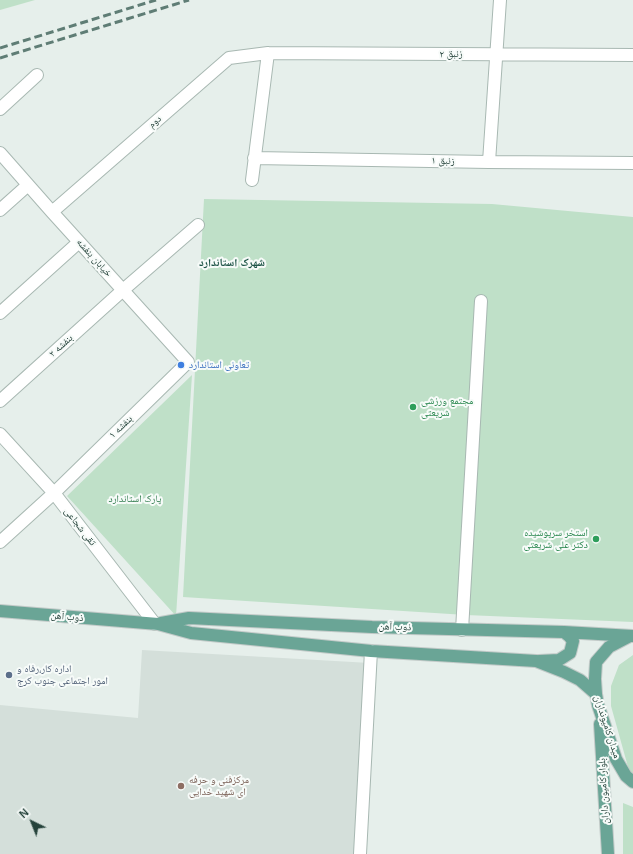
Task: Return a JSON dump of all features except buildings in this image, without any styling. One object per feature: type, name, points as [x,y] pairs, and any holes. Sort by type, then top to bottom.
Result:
[{"type":"main road","name":"ذوب آهن","points":[[0,611],[157,624],[191,633],[371,651],[536,661],[580,680],[597,699]]},
{"type":"main road","name":"ذوب آهن","points":[[157,624],[189,618],[462,630],[564,632],[632,636]]},
{"type":"main road","points":[[536,661],[558,660],[570,653],[573,641],[570,636],[564,632]]},
{"type":"main road","name":"میدان کامیونداران","points":[[632,636],[609,647],[596,662],[595,679],[597,699],[616,759],[626,776],[633,782]]},
{"type":"main road","name":"بلوار کامیون داران","points":[[597,699],[608,854]]},
{"type":"street","points":[[489,162],[500,0]]},
{"type":"street","points":[[252,180],[268,53]]},
{"type":"street","name":"زنبق ۲","points":[[268,53],[633,54]]},
{"type":"street","name":"دوم","points":[[52,212],[230,58],[268,53]]},
{"type":"street","points":[[0,109],[37,75]]},
{"type":"street","name":"خیابان بنفشه","points":[[0,153],[188,362]]},
{"type":"street","name":"زنبق ۱","points":[[254,158],[633,163]]},
{"type":"street","points":[[0,210],[28,185]]},
{"type":"street","name":"بنفشه ۲","points":[[0,401],[198,224]]},
{"type":"street","points":[[0,313],[79,242]]},
{"type":"street","points":[[462,630],[481,301]]},
{"type":"street","name":"بنفشه ۱","points":[[0,542],[54,493],[188,362]]},
{"type":"street","name":"تقی شجاعی","points":[[0,434],[54,493],[157,624]]},
{"type":"street","points":[[360,854],[371,651]]},
{"type":"shaded area","name":"مرکزفنی و حرفه ای شهید خدایی","points":[[142,650],[370,663],[359,854],[0,854],[0,705],[138,718]]},
{"type":"green space","points":[[0,0],[35,0],[0,10]]},
{"type":"green space","name":"مجتمع ورزشی شریعتی","points":[[204,199],[492,204],[633,217],[633,622],[466,615],[183,597]]},
{"type":"green space","name":"پارک استاندارد","points":[[192,375],[176,616],[67,496]]},
{"type":"green space","points":[[633,655],[633,776],[630,774],[611,706],[611,686],[619,665]]},
{"type":"green space","points":[[623,803],[633,807],[633,854],[623,854]]},
{"type":"railway","points":[[0,48],[156,0]]},
{"type":"railway","points":[[0,58],[189,0]]},
{"type":"place","name":"تعاونی استاندارد","points":[[181,365]]},
{"type":"place","name":"مجتمع ورزشی شریعتی","points":[[413,407]]},
{"type":"place","name":"استخر سرپوشیده دکتر علی شریعتی","points":[[596,539]]},
{"type":"place","name":"اداره کار،رفاه و امور اجتماعی جنوب کرج","points":[[9,675]]},
{"type":"place","name":"مرکزفنی و حرفه ای شهید خدایی","points":[[181,786]]},
{"type":"district","name":"شهرک استاندارد","points":[[232,263]]}]
